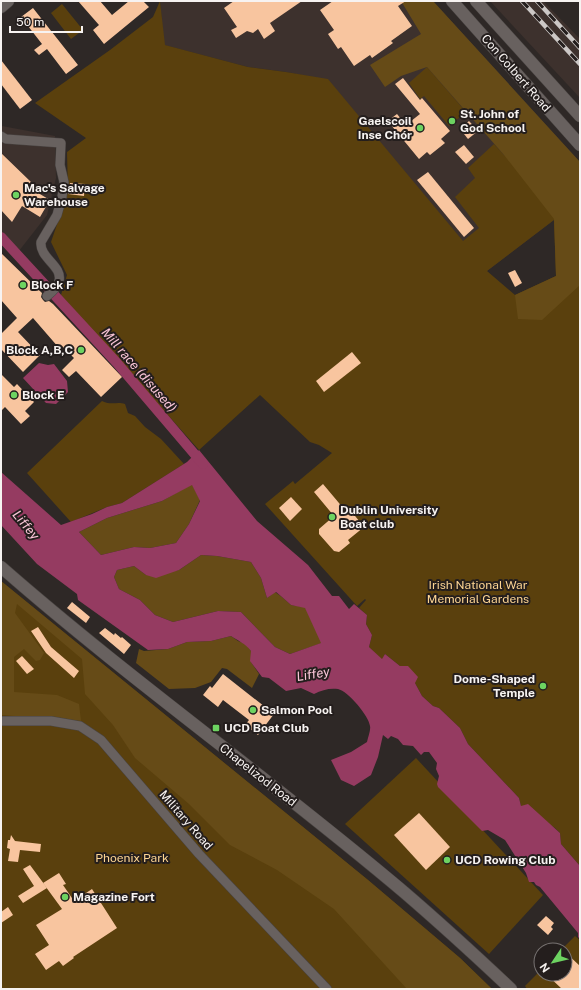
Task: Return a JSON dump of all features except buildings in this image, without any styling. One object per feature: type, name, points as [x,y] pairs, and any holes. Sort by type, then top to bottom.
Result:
[{"type":"main road","points":[[1,7],[8,1]]},
{"type":"main road","name":"Con Colbert Road","points":[[452,1],[580,145]]},
{"type":"main road","name":"Con Colbert Road","points":[[476,1],[580,116]]},
{"type":"main road","name":"Chapelizod Road","points":[[1,567],[121,666],[405,893],[511,989]]},
{"type":"street","points":[[1,136],[6,139],[61,143],[60,165],[64,182],[62,197],[57,215],[41,242],[40,247],[58,272],[59,282],[57,287],[47,296]]},
{"type":"street","name":"Military Road","points":[[1,721],[51,721],[80,726],[101,740],[199,854],[327,989]]},
{"type":"shaded area","name":"St. John of God School","points":[[160,1],[433,1],[580,162],[580,200],[487,271],[328,80],[248,67],[164,45]]},
{"type":"shaded area","points":[[401,1],[433,1],[580,162],[580,285],[542,320],[518,319],[515,295],[556,276],[554,219],[504,155],[427,67],[401,76],[385,87],[370,65],[421,34]]},
{"type":"shaded area","points":[[490,1],[543,1],[580,39],[580,98]]},
{"type":"shaded area","points":[[2,126],[55,136],[56,178],[47,215],[15,256],[1,242]]},
{"type":"shaded area","points":[[192,484],[200,500],[189,524],[176,543],[150,548],[134,547],[101,555],[79,532],[107,518],[162,501]]},
{"type":"shaded area","points":[[201,555],[217,556],[251,562],[261,578],[267,598],[275,592],[291,605],[305,607],[322,643],[290,654],[275,647],[241,612],[218,611],[173,622],[155,615],[140,600],[119,589],[114,577],[117,570],[134,566],[146,575],[179,570]]},
{"type":"shaded area","points":[[1,581],[368,880],[460,958],[492,989],[407,989],[334,909],[277,870],[230,845],[189,804],[135,758],[113,725],[85,694],[82,659],[17,604],[15,613],[44,653],[40,660],[36,661],[24,649],[14,657],[14,692],[57,695],[79,704],[81,721],[1,715]]},
{"type":"shaded area","points":[[231,636],[246,644],[251,651],[251,662],[259,674],[252,688],[227,669],[222,668],[211,682],[195,688],[169,689],[136,663],[139,649],[144,651],[168,649],[187,642],[211,641]]},
{"type":"green space","name":"Irish National War Memorial Gardens","points":[[160,1],[165,45],[248,67],[328,79],[463,241],[479,228],[455,197],[475,178],[468,168],[494,144],[504,155],[580,200],[580,866],[561,844],[560,833],[555,828],[521,806],[519,798],[468,744],[460,728],[439,708],[433,706],[422,696],[415,683],[400,666],[385,654],[382,660],[369,647],[372,635],[366,624],[367,615],[359,608],[366,600],[365,599],[357,606],[265,504],[293,481],[295,484],[332,453],[319,445],[310,442],[260,395],[199,450],[61,295],[67,275],[51,242],[68,192],[67,152],[86,138],[35,103],[110,50],[153,17]],"holes":[[[554,220],[556,276],[515,295],[487,271]]]},
{"type":"green space","points":[[62,4],[83,30],[71,39],[51,13]]},
{"type":"green space","points":[[427,67],[466,112],[449,126],[424,96],[420,99],[409,83]]},
{"type":"green space","points":[[102,401],[125,404],[128,413],[135,416],[145,427],[161,439],[184,464],[122,503],[107,507],[71,522],[27,473]]},
{"type":"green space","name":"Phoenix Park","points":[[1,581],[368,880],[460,958],[492,989],[1,989]]},
{"type":"green space","name":"UCD Rowing Club","points":[[416,758],[543,895],[489,954],[345,824]]},
{"type":"green space","points":[[575,936],[580,940],[580,989],[527,989],[525,986],[533,978],[533,982],[573,982],[573,942],[569,942]]},
{"type":"water","points":[[39,363],[48,365],[54,364],[67,381],[68,392],[56,404],[46,403],[23,378]]},
{"type":"water","name":"Liffey","points":[[199,450],[257,521],[308,565],[332,596],[339,596],[349,609],[354,604],[367,615],[366,624],[372,635],[369,647],[382,659],[385,654],[400,666],[408,666],[418,677],[415,683],[422,696],[433,706],[439,708],[460,728],[468,744],[519,798],[521,806],[528,804],[560,833],[561,844],[580,866],[580,939],[578,937],[578,933],[540,887],[534,882],[529,882],[526,873],[505,840],[488,830],[482,831],[438,787],[437,784],[439,776],[436,769],[437,763],[429,752],[424,752],[421,755],[413,746],[403,745],[398,739],[391,736],[388,739],[383,735],[378,757],[371,775],[354,786],[341,780],[331,760],[351,752],[367,742],[370,729],[366,716],[347,694],[338,689],[320,691],[314,694],[301,688],[286,691],[269,678],[262,677],[250,661],[251,651],[249,648],[231,636],[211,641],[187,642],[168,649],[148,650],[78,600],[77,594],[37,564],[1,525],[1,472],[61,525],[107,507],[122,503],[187,462]],"holes":[[[192,485],[200,501],[189,524],[176,543],[150,548],[134,547],[101,555],[79,532],[107,518],[162,501]],[[201,555],[217,556],[251,562],[261,578],[267,598],[276,592],[291,605],[305,608],[321,643],[290,654],[275,647],[241,612],[218,611],[173,622],[155,615],[140,600],[119,589],[114,577],[117,570],[134,566],[146,575],[156,578],[179,570]]]},
{"type":"waterway","name":"Mill race (disused)","points":[[1,237],[117,363],[203,464]]},
{"type":"railway","points":[[522,1],[580,64]]},
{"type":"railway","points":[[537,1],[580,48]]},
{"type":"place","name":"St. John of God School","points":[[452,121]]},
{"type":"place","name":"Gaelscoil Inse Chór","points":[[420,128]]},
{"type":"place","name":"Mac's Salvage Warehouse","points":[[16,195]]},
{"type":"place","name":"Block F","points":[[23,285]]},
{"type":"place","name":"Block A,B,C","points":[[81,350]]},
{"type":"place","name":"Block E","points":[[14,395]]},
{"type":"place","name":"Dublin University Boat club","points":[[332,517]]},
{"type":"place","name":"Dome-Shaped Temple","points":[[543,686]]},
{"type":"place","name":"Salmon Pool","points":[[253,710]]},
{"type":"place","name":"UCD Boat Club","points":[[216,728]]},
{"type":"place","name":"UCD Rowing Club","points":[[447,860]]},
{"type":"place","name":"Magazine Fort","points":[[65,897]]}]
